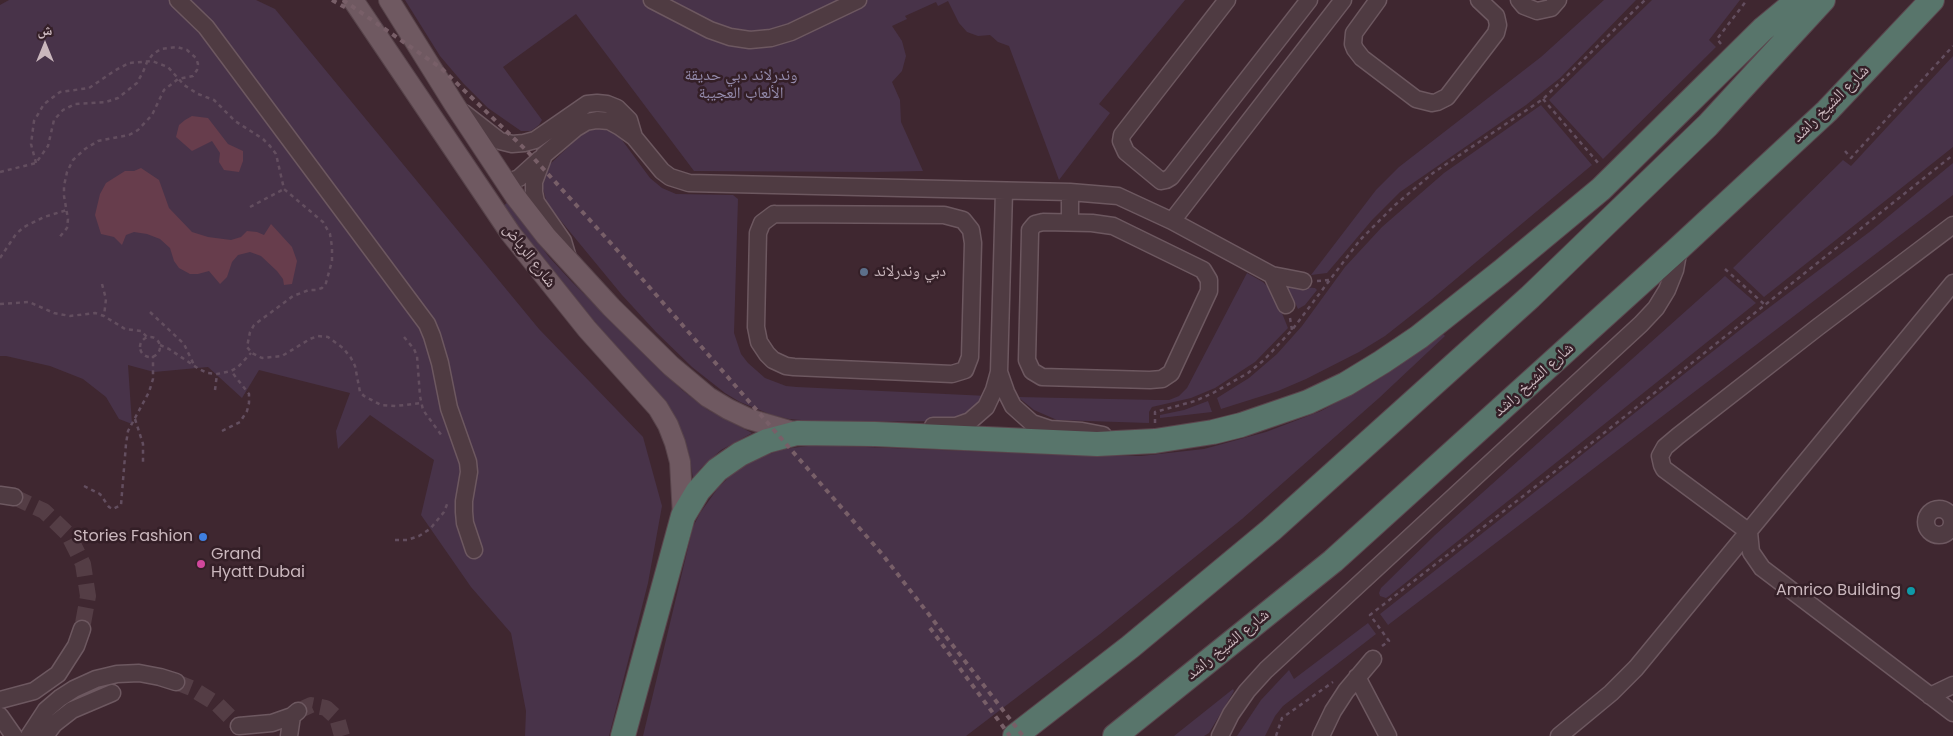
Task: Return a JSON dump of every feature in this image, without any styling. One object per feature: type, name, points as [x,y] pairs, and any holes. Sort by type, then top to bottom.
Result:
[{"type":"highway","points":[[624,736],[683,516],[698,491],[718,470],[732,459],[767,441],[797,433],[875,434],[1126,444],[1174,439],[1213,432],[1269,417],[1308,402],[1346,384],[1382,362],[1459,306],[1601,190],[1763,29],[1798,0]]},
{"type":"highway","points":[[1014,736],[1130,647],[1271,530],[1516,311],[1708,125],[1822,0]]},
{"type":"highway","name":"شارع الشيخ راشد","points":[[1115,736],[1333,561],[1679,248],[1827,111],[1932,0]]},
{"type":"main road","name":"شارع الرياض","points":[[353,0],[495,212],[527,255],[658,408],[668,425],[680,462],[683,516]]},
{"type":"main road","name":"شارع الرياض","points":[[389,0],[506,183],[530,216],[611,307],[671,366],[708,397],[749,419],[797,433]]},
{"type":"main road","points":[[444,134],[454,140],[484,176],[494,182],[506,183]]},
{"type":"street","points":[[178,0],[206,27],[427,324],[436,348],[454,424],[468,462],[469,472],[464,512],[465,523],[474,550]]},
{"type":"street","points":[[652,0],[710,30],[730,37],[750,40],[771,38],[791,32],[858,0]]},
{"type":"street","points":[[1227,0],[1122,135],[1121,142],[1126,152],[1161,181],[1170,177],[1309,0]]},
{"type":"street","points":[[1172,221],[1343,0]]},
{"type":"street","points":[[1378,0],[1354,33],[1353,44],[1355,49],[1362,58],[1416,99],[1432,104],[1447,97],[1496,33],[1498,25],[1496,16],[1479,0]]},
{"type":"street","points":[[1519,0],[1524,6],[1538,11],[1551,8],[1558,0]]},
{"type":"street","points":[[1294,20],[1315,37]]},
{"type":"street","points":[[454,104],[500,141],[512,144],[535,140],[577,109],[587,104],[597,103],[607,104],[616,108],[624,115],[633,127],[634,137]]},
{"type":"street","points":[[506,183],[519,178],[576,128],[586,122],[597,120],[609,121],[634,137],[662,171],[670,177],[689,183],[1070,192],[1118,196],[1172,221],[1272,275],[1303,281]]},
{"type":"street","points":[[544,155],[536,172],[534,192],[541,210],[563,241],[568,260]]},
{"type":"street","points":[[858,186],[858,215]]},
{"type":"street","points":[[875,434],[900,427],[949,426],[970,421],[982,412],[989,402],[999,372],[1004,191]]},
{"type":"street","points":[[1070,192],[1070,222]]},
{"type":"street","points":[[779,214],[858,215],[951,216],[967,225],[971,230],[973,242],[970,362],[965,370],[952,374],[794,367],[786,366],[773,360],[762,348],[756,327],[758,233],[762,223],[769,216],[779,214]]},
{"type":"street","points":[[1070,222],[1102,224],[1123,230],[1198,266],[1206,275],[1210,286],[1208,297],[1174,368],[1167,376],[1156,380],[1042,377],[1028,366],[1030,230],[1039,223],[1070,222]]},
{"type":"street","points":[[1953,225],[1811,332],[1678,436],[1662,451],[1660,460],[1664,469],[1749,532],[1751,552],[1762,568],[1953,713]]},
{"type":"street","points":[[1220,736],[1231,714],[1247,691],[1266,670],[1646,319],[1656,308],[1667,290],[1675,270],[1679,248]]},
{"type":"street","points":[[1272,275],[1286,305]]},
{"type":"street","points":[[1558,736],[1611,693],[1636,668],[1953,283]]},
{"type":"street","points":[[999,372],[1013,406],[1032,422],[1050,429],[1094,433],[1126,444]]},
{"type":"street","points":[[0,700],[34,691],[58,674],[76,646],[82,629]]},
{"type":"street","points":[[1321,736],[1333,711],[1356,677],[1377,653]]},
{"type":"street","points":[[29,736],[46,710],[74,688],[96,679],[117,674],[140,673],[176,682]]},
{"type":"street","points":[[58,674],[74,688]]},
{"type":"street","points":[[1356,677],[1388,736]]},
{"type":"street","points":[[1930,696],[1953,685]]},
{"type":"street","points":[[45,736],[54,724],[72,710],[112,693]]},
{"type":"street","points":[[244,731],[295,714],[289,726],[289,736]]},
{"type":"street","points":[[0,716],[14,736]]},
{"type":"path","points":[[1155,426],[1155,412],[1195,402],[1213,394],[1248,373],[1264,360],[1292,330],[1360,240],[1395,205],[1434,174],[1543,99],[1645,0]]},
{"type":"path","points":[[1722,45],[1717,38],[1746,0]]},
{"type":"path","points":[[1845,151],[1851,158],[1953,46]]},
{"type":"path","points":[[0,172],[36,163],[48,146],[54,120],[63,110],[75,104],[106,102],[128,92],[137,83],[153,54],[161,49],[177,47],[187,50],[196,58],[198,64],[193,76],[178,79],[164,90],[152,115],[138,130],[129,135],[98,142],[85,148],[73,160],[67,172],[64,186],[67,228],[58,239]]},
{"type":"path","points":[[36,163],[32,144],[34,121],[44,104],[60,92],[89,88],[114,70],[129,63],[152,61],[168,67],[191,90],[214,100],[235,121],[263,139],[270,146],[276,154],[284,189],[324,222],[330,234],[332,261],[326,283],[322,288],[293,296],[254,325],[247,341],[247,347],[252,353],[262,358],[282,356],[310,339],[318,336],[328,337],[343,348],[352,358],[360,392],[364,396],[381,405],[421,403]]},
{"type":"path","points":[[1543,99],[1600,165]]},
{"type":"path","points":[[1377,653],[1389,641],[1370,615],[1594,441],[1953,155]]},
{"type":"path","points":[[250,207],[284,189]]},
{"type":"path","points":[[0,258],[16,234],[24,226],[67,210]]},
{"type":"path","points":[[1725,269],[1764,304]]},
{"type":"path","points":[[102,284],[106,299],[104,316]]},
{"type":"path","points":[[0,304],[29,302],[62,315],[78,315],[90,312],[104,316],[125,329],[140,331],[147,337],[156,338],[160,346],[169,349],[207,373],[217,374],[231,371],[238,367],[252,353]]},
{"type":"path","points":[[150,312],[184,344],[195,366]]},
{"type":"path","points":[[147,337],[140,343],[140,348],[144,355],[153,356],[157,354],[160,346]]},
{"type":"path","points":[[404,338],[414,349],[417,356],[421,403],[426,416],[444,441]]},
{"type":"path","points":[[84,486],[100,494],[109,507],[114,509],[121,505],[124,456],[128,431],[149,392],[153,379],[153,356]]},
{"type":"path","points":[[222,432],[240,422],[247,411],[249,403],[249,394],[231,371]]},
{"type":"path","points":[[215,390],[217,374]]},
{"type":"path","points":[[135,418],[143,444],[143,463]]},
{"type":"path","points":[[395,540],[413,538],[430,529],[444,512],[450,496]]},
{"type":"path","points":[[1276,736],[1282,718],[1336,680]]},
{"type":"green space","points":[[9,0],[256,0],[275,9],[539,329],[643,437],[662,506],[648,583],[609,736],[525,736],[526,711],[511,633],[471,587],[421,515],[434,460],[370,415],[338,449],[336,431],[350,393],[259,370],[242,398],[208,367],[154,372],[128,365],[132,424],[119,419],[106,397],[83,379],[50,366],[0,356],[0,5]]},
{"type":"green space","name":"وندرلاند دبي حديقة الألعاب العجيبة","points":[[405,0],[1185,0],[1099,104],[1110,113],[1059,180],[1009,46],[998,42],[990,35],[978,36],[967,32],[959,23],[948,1],[938,6],[936,2],[905,16],[907,19],[892,26],[902,41],[906,56],[902,71],[892,82],[900,100],[901,122],[923,171],[873,172],[694,171],[576,14],[503,67],[542,120],[531,131],[521,131],[488,108],[463,83],[440,56]]},
{"type":"green space","points":[[1604,0],[1636,0],[1560,78],[1526,105],[1400,192],[1372,220],[1327,273],[1311,275],[1376,190],[1399,167],[1541,57]]},
{"type":"green space","points":[[1652,0],[1740,0],[1709,40],[1716,47],[1603,159],[1549,100]]},
{"type":"green space","points":[[1953,56],[1953,147],[1764,297],[1733,268],[1843,160],[1851,166]]},
{"type":"green space","points":[[1541,105],[1592,165],[1385,336],[1359,352],[1306,379],[1278,391],[1221,409],[1217,398],[1249,378],[1277,354],[1302,326],[1345,267],[1382,227],[1444,173]]},
{"type":"green space","points":[[599,128],[619,136],[650,178],[662,188],[676,194],[733,195],[738,199],[734,333],[741,354],[765,378],[786,386],[797,387],[988,396],[978,409],[954,421],[824,422],[789,419],[772,415],[740,402],[725,393],[692,367],[656,332],[622,295],[547,204],[542,185],[548,166],[580,136],[592,129]]},
{"type":"green space","points":[[1953,163],[1953,195],[1388,625],[1380,614],[1750,322],[1872,230]]},
{"type":"green space","points":[[508,202],[549,257],[572,282],[682,390],[708,410],[752,433],[721,450],[693,478],[684,439],[659,397],[565,287],[523,233],[503,206]]},
{"type":"green space","points":[[1247,273],[1263,282],[1269,288],[1278,303],[1288,328],[1255,362],[1215,388],[1191,398],[1152,407],[1149,412],[1149,423],[1057,420],[1034,410],[1018,397],[1169,400],[1179,396],[1187,388]]},
{"type":"green space","points":[[1725,276],[1756,303],[1389,596],[1386,598],[1380,596],[1381,588],[1435,535]]},
{"type":"green space","points":[[1287,286],[1315,288],[1317,290],[1305,305],[1298,309]]},
{"type":"green space","points":[[1443,334],[1445,336],[1379,398],[1242,519],[1100,634],[966,736],[643,736],[693,527],[700,513],[718,488],[729,477],[755,459],[784,449],[816,445],[1065,455],[1141,456],[1204,449],[1266,432],[1321,411],[1369,385]]},
{"type":"green space","points":[[1208,401],[1212,412],[1160,418],[1160,415],[1184,410]]},
{"type":"green space","points":[[1368,623],[1376,634],[1283,706],[1275,716],[1265,736],[1237,736],[1261,700],[1289,670],[1294,679]]},
{"type":"green space","points":[[1233,689],[1234,691],[1209,733],[1204,736],[1174,736]]},
{"type":"shaded area","points":[[192,116],[208,118],[228,144],[243,151],[243,161],[239,172],[224,170],[219,162],[220,153],[212,141],[192,151],[176,137],[179,125]]},
{"type":"shaded area","points":[[141,168],[159,180],[169,208],[192,232],[208,237],[231,240],[241,237],[247,231],[264,235],[271,224],[292,247],[297,261],[292,284],[284,285],[283,279],[277,271],[261,256],[250,252],[238,255],[232,262],[227,277],[220,284],[209,271],[190,274],[179,268],[174,261],[170,248],[160,239],[134,232],[126,235],[122,245],[114,237],[101,234],[95,215],[100,194],[106,183],[125,171],[134,171]]},
{"type":"tunnel","points":[[14,497],[44,511],[68,534],[83,564],[88,596],[82,629]]},
{"type":"tunnel","points":[[176,682],[191,688],[217,704],[239,726]]},
{"type":"tunnel","points":[[298,711],[311,705],[326,708],[337,718],[342,736]]},
{"type":"railway","points":[[332,0],[348,9]]},
{"type":"railway","points":[[343,0],[441,68],[528,152],[617,250],[882,554],[1023,736]]},
{"type":"railway","points":[[930,628],[1010,736]]},
{"type":"place","name":"دبي وندرلاند","points":[[864,272]]},
{"type":"place","name":"Stories Fashion","points":[[203,537]]},
{"type":"place","name":"Grand Hyatt Dubai","points":[[201,564]]},
{"type":"place","name":"Amrico Building","points":[[1911,591]]}]
